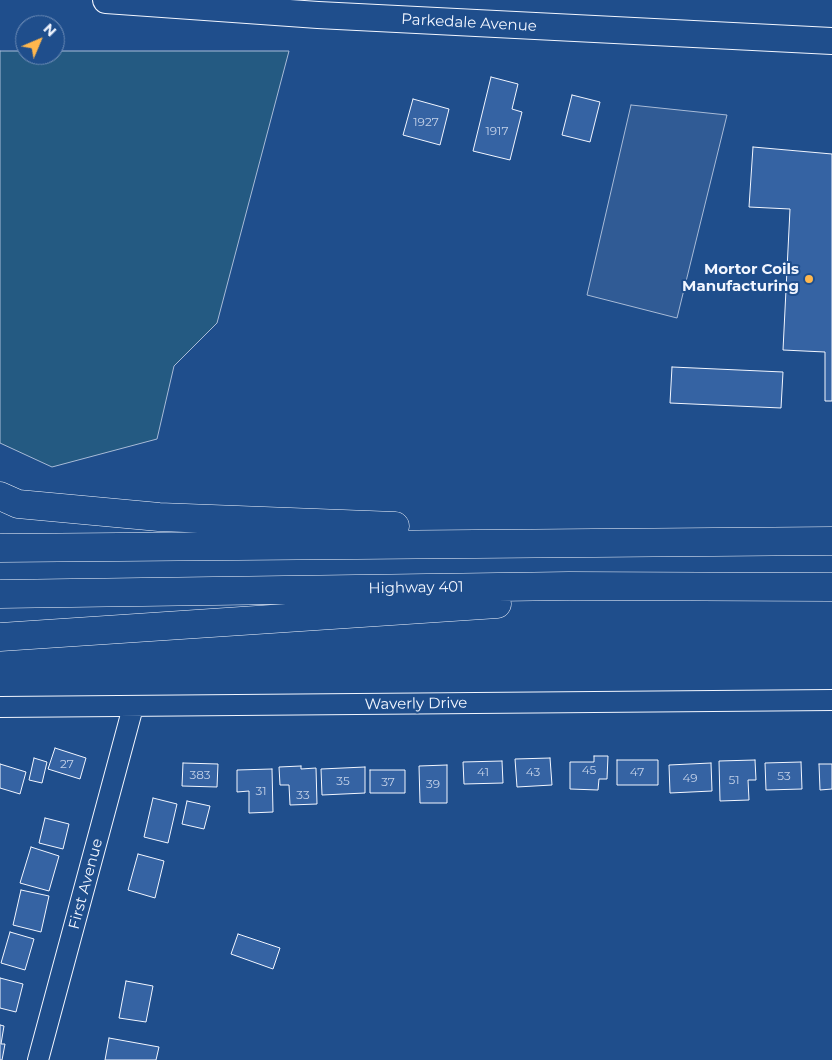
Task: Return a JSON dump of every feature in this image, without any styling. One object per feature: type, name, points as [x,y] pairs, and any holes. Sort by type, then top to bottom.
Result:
[{"type":"highway","points":[[0,496],[18,504],[159,517],[422,527],[472,543]]},
{"type":"highway","points":[[0,548],[832,540]]},
{"type":"highway","points":[[0,637],[519,603],[569,586]]},
{"type":"highway","name":"Highway 401","points":[[0,594],[569,586],[832,587]]},
{"type":"main road","name":"Parkedale Avenue","points":[[106,0],[320,8],[832,41]]},
{"type":"street","name":"Waverly Drive","points":[[0,707],[832,700]]},
{"type":"street","name":"First Avenue","points":[[38,1060],[133,707]]},
{"type":"shaded area","points":[[0,51],[15,51],[15,65],[65,65],[65,51],[289,51],[217,323],[174,366],[157,439],[52,467],[0,443]]},
{"type":"shaded area","points":[[631,105],[727,115],[677,318],[587,295]]},
{"type":"building","points":[[491,77],[518,84],[512,109],[522,112],[510,160],[473,151]]},
{"type":"building","points":[[572,95],[600,102],[590,142],[562,135]]},
{"type":"building","points":[[413,99],[449,109],[440,145],[403,135]]},
{"type":"building","name":"Mortor Coils Manufacturing","points":[[753,147],[832,154],[832,401],[825,401],[825,352],[783,350],[790,209],[749,207]]},
{"type":"building","points":[[672,367],[783,372],[781,408],[670,403]]},
{"type":"building","points":[[55,748],[86,758],[80,779],[48,769]]},
{"type":"building","points":[[594,756],[608,756],[607,779],[599,779],[598,790],[570,789],[570,762],[594,762]]},
{"type":"building","points":[[34,758],[47,762],[42,783],[29,780]]},
{"type":"building","points":[[550,758],[552,785],[517,787],[515,759]]},
{"type":"building","points":[[617,760],[658,760],[658,785],[617,785]]},
{"type":"building","points":[[755,760],[756,780],[748,780],[749,800],[720,801],[719,761]]},
{"type":"building","points":[[502,761],[503,783],[464,784],[463,762]]},
{"type":"building","points":[[801,762],[802,789],[766,790],[765,763]]},
{"type":"building","points":[[183,763],[218,764],[217,787],[182,786]]},
{"type":"building","points":[[711,763],[712,791],[670,793],[669,765]]},
{"type":"building","points":[[0,764],[26,772],[20,794],[0,788]]},
{"type":"building","points":[[819,764],[832,764],[832,789],[820,790]]},
{"type":"building","points":[[447,765],[447,803],[420,803],[419,766]]},
{"type":"building","points":[[301,766],[301,769],[316,768],[317,804],[290,805],[289,785],[280,785],[279,767]]},
{"type":"building","points":[[365,767],[365,793],[322,795],[321,769]]},
{"type":"building","points":[[272,769],[273,812],[249,813],[249,791],[237,792],[237,770]]},
{"type":"building","points":[[370,770],[405,770],[405,793],[370,793]]},
{"type":"building","points":[[153,798],[177,804],[168,843],[144,837]]},
{"type":"building","points":[[187,801],[210,806],[204,829],[182,824]]},
{"type":"building","points":[[45,818],[69,824],[63,849],[39,843]]},
{"type":"building","points":[[31,847],[59,856],[49,891],[20,883]]},
{"type":"building","points":[[138,854],[164,861],[155,898],[128,890]]},
{"type":"building","points":[[21,890],[49,896],[41,932],[13,925]]},
{"type":"building","points":[[10,932],[34,939],[25,970],[1,963]]},
{"type":"building","points":[[238,934],[280,948],[273,969],[231,954]]},
{"type":"building","points":[[0,978],[23,984],[16,1012],[0,1008]]},
{"type":"building","points":[[126,981],[153,986],[146,1022],[119,1018]]},
{"type":"building","points":[[0,1025],[4,1026],[1,1044],[5,1044],[2,1060],[0,1060]]},
{"type":"building","points":[[109,1038],[159,1047],[156,1060],[105,1060]]},
{"type":"place","name":"Mortor Coils Manufacturing","points":[[809,279]]}]
